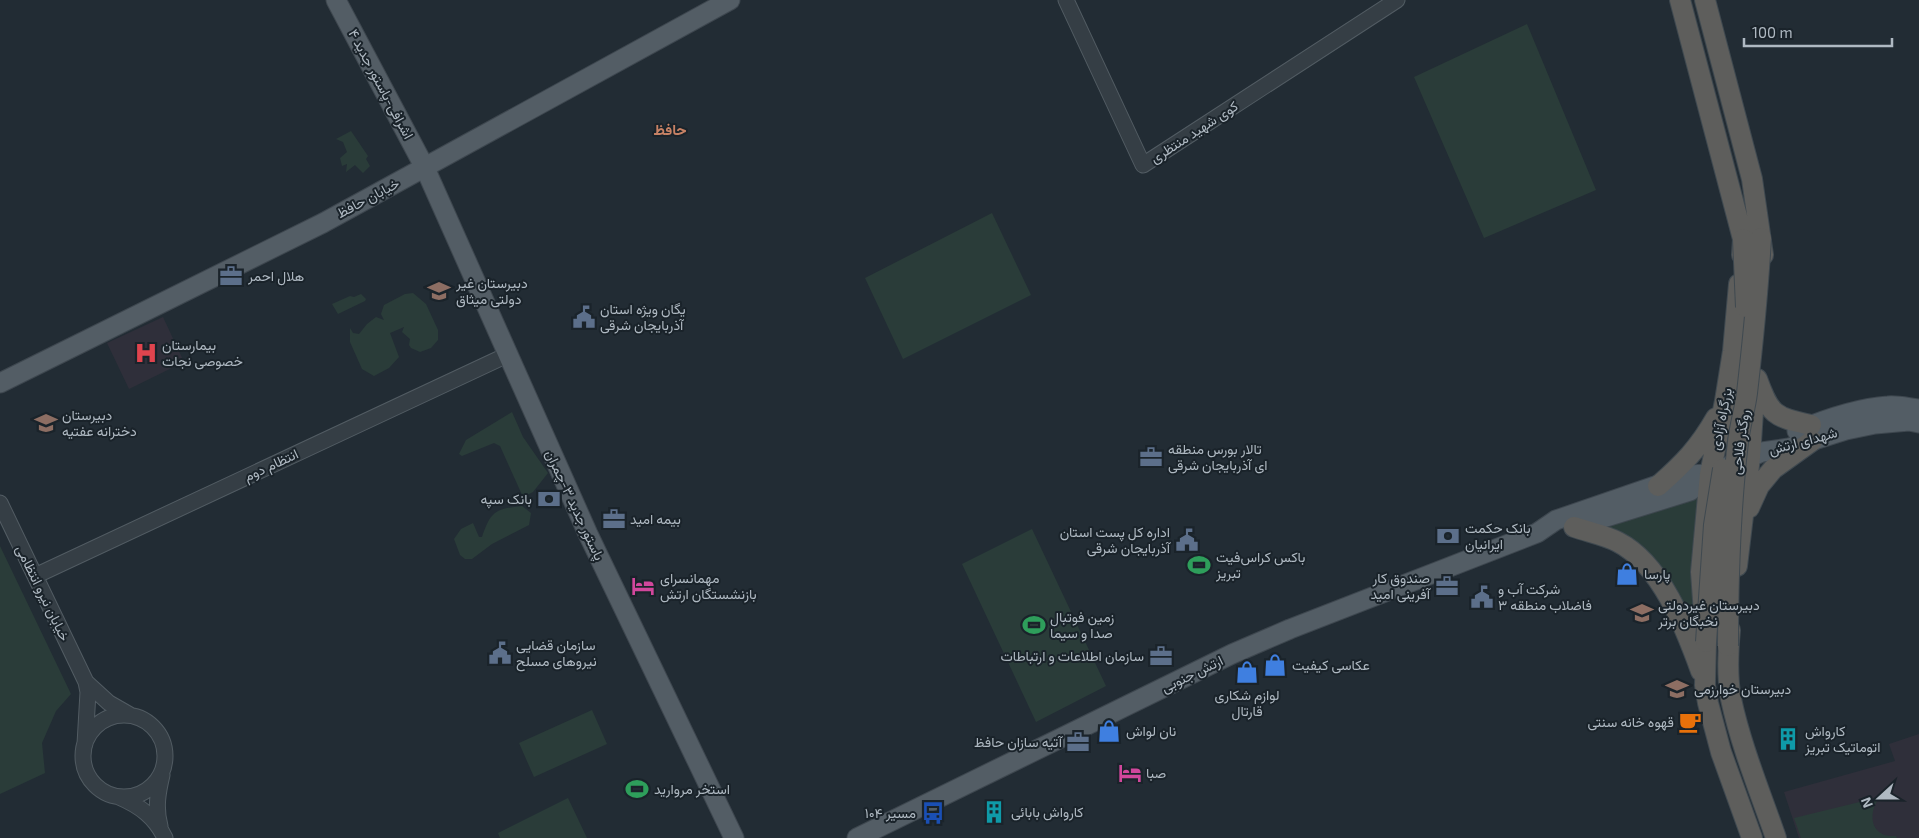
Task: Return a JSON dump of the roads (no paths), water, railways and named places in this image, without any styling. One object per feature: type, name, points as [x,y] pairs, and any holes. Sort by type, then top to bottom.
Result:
[{"type":"highway","name":"بزرگراه آزادی","points":[[1680,0],[1752,238],[1766,300],[1756,378],[1756,455],[1742,521],[1728,646],[1731,698],[1750,765],[1776,838]]},
{"type":"highway","name":"بزرگراه آزادی","points":[[1705,0],[1752,179],[1752,238],[1725,401],[1710,474],[1701,572],[1706,642],[1706,685],[1708,704],[1721,752],[1752,838]]},
{"type":"highway","name":"روگذر فلاحی","points":[[1706,642],[1714,526],[1738,376],[1746,313],[1752,238]]},
{"type":"highway","name":"روگذر فلاحی","points":[[1728,646],[1728,571],[1732,503],[1738,440],[1746,396],[1756,315],[1752,238]]},
{"type":"highway","points":[[1742,521],[1759,486],[1772,470],[1812,433],[1779,416],[1765,402],[1756,378]]},
{"type":"highway","points":[[1658,486],[1688,459],[1705,437],[1725,401]]},
{"type":"highway","points":[[1574,527],[1618,542],[1642,559],[1661,584],[1679,619],[1706,685]]},
{"type":"main road","name":"اشرافی-پاستور جدید ۴","points":[[336,0],[404,125],[425,168]]},
{"type":"main road","name":"خیابان حافظ","points":[[0,383],[265,253],[425,168],[730,0]]},
{"type":"main road","name":"پاستور جدید ۳-چمران","points":[[425,168],[588,534],[734,838]]},
{"type":"main road","name":"شهدای ارتش","points":[[1812,433],[1828,418],[1888,406],[1919,409]]},
{"type":"main road","name":"شهدای ارتش","points":[[1710,474],[1756,455],[1786,436],[1846,430],[1875,424],[1909,421],[1919,423]]},
{"type":"main road","points":[[1537,533],[1556,520],[1687,475],[1710,474]]},
{"type":"main road","points":[[1537,533],[1560,532],[1690,491],[1710,474]]},
{"type":"main road","name":"ارتش جنوبی","points":[[856,838],[1232,654],[1298,626],[1537,533]]},
{"type":"street","name":"کوی شهید منتظری","points":[[1066,0],[1143,165],[1398,0]]},
{"type":"street","name":"انتظام دوم","points":[[35,576],[507,355]]},
{"type":"street","name":"خیابان نیرو انتظامی","points":[[0,503],[86,682],[88,697],[85,744]]},
{"type":"street","name":"خیابان نیرو انتظامی","points":[[86,682],[109,703],[130,715]]},
{"type":"street","points":[[162,833],[157,817],[157,798],[163,768],[165,757],[159,734],[142,719],[130,715],[119,715],[108,718],[94,729],[85,744],[84,761],[89,778],[107,793],[129,797],[141,794],[158,779],[163,768]]},
{"type":"street","points":[[118,796],[148,813],[162,833]]},
{"type":"place","name":"هلال احمر","points":[[231,276]]},
{"type":"place","name":"دبیرستان غیر دولتی میثاق","points":[[439,291]]},
{"type":"place","name":"یگان ویژه استان آذربایجان شرقی","points":[[584,317]]},
{"type":"place","name":"بیمارستان خصوصی نجات","points":[[146,353]]},
{"type":"place","name":"دبیرستان دخترانه عفتیه","points":[[46,423]]},
{"type":"place","name":"تالار بورس منطقه ای آذربایجان شرقی","points":[[1151,457]]},
{"type":"place","name":"بانک سپه","points":[[549,499]]},
{"type":"place","name":"بیمه امید","points":[[614,519]]},
{"type":"place","name":"بانک حکمت ایرانیان","points":[[1448,536]]},
{"type":"place","name":"اداره کل پست استان آذربایجان شرقی","points":[[1187,540]]},
{"type":"place","name":"باکس کراس‌فیت تبریز","points":[[1199,565]]},
{"type":"place","name":"پارسا","points":[[1627,574]]},
{"type":"place","name":"مهمانسرای بازنشستگان ارتش","points":[[643,586]]},
{"type":"place","name":"صندوق کار آفرینی امید","points":[[1447,586]]},
{"type":"place","name":"شرکت آب و فاضلاب منطقه ۳","points":[[1482,597]]},
{"type":"place","name":"دبیرستان غیردولتی نخبگان برتر","points":[[1642,613]]},
{"type":"place","name":"زمین فوتبال صدا و سیما","points":[[1034,625]]},
{"type":"place","name":"سازمان قضایی نیروهای مسلح","points":[[500,653]]},
{"type":"place","name":"سازمان اطلاعات و ارتباطات","points":[[1161,656]]},
{"type":"place","name":"عکاسی کیفیت","points":[[1275,665]]},
{"type":"place","name":"لوازم شکاری قارتال","points":[[1247,672]]},
{"type":"place","name":"دبیرستان خوارزمی","points":[[1677,689]]},
{"type":"place","name":"قهوه خانه سنتی","points":[[1690,722]]},
{"type":"place","name":"نان لواش","points":[[1109,731]]},
{"type":"place","name":"کارواش اتوماتیک تبریز","points":[[1788,739]]},
{"type":"place","name":"آتیه سازان حافظ","points":[[1078,742]]},
{"type":"place","name":"صبا","points":[[1130,773]]},
{"type":"place","name":"استخر مروارید","points":[[637,789]]},
{"type":"place","name":"کارواش بابائی","points":[[994,812]]},
{"type":"place","name":"مسیر ۱۰۴","points":[[933,813]]},
{"type":"district","name":"حافظ","points":[[670,130]]}]
